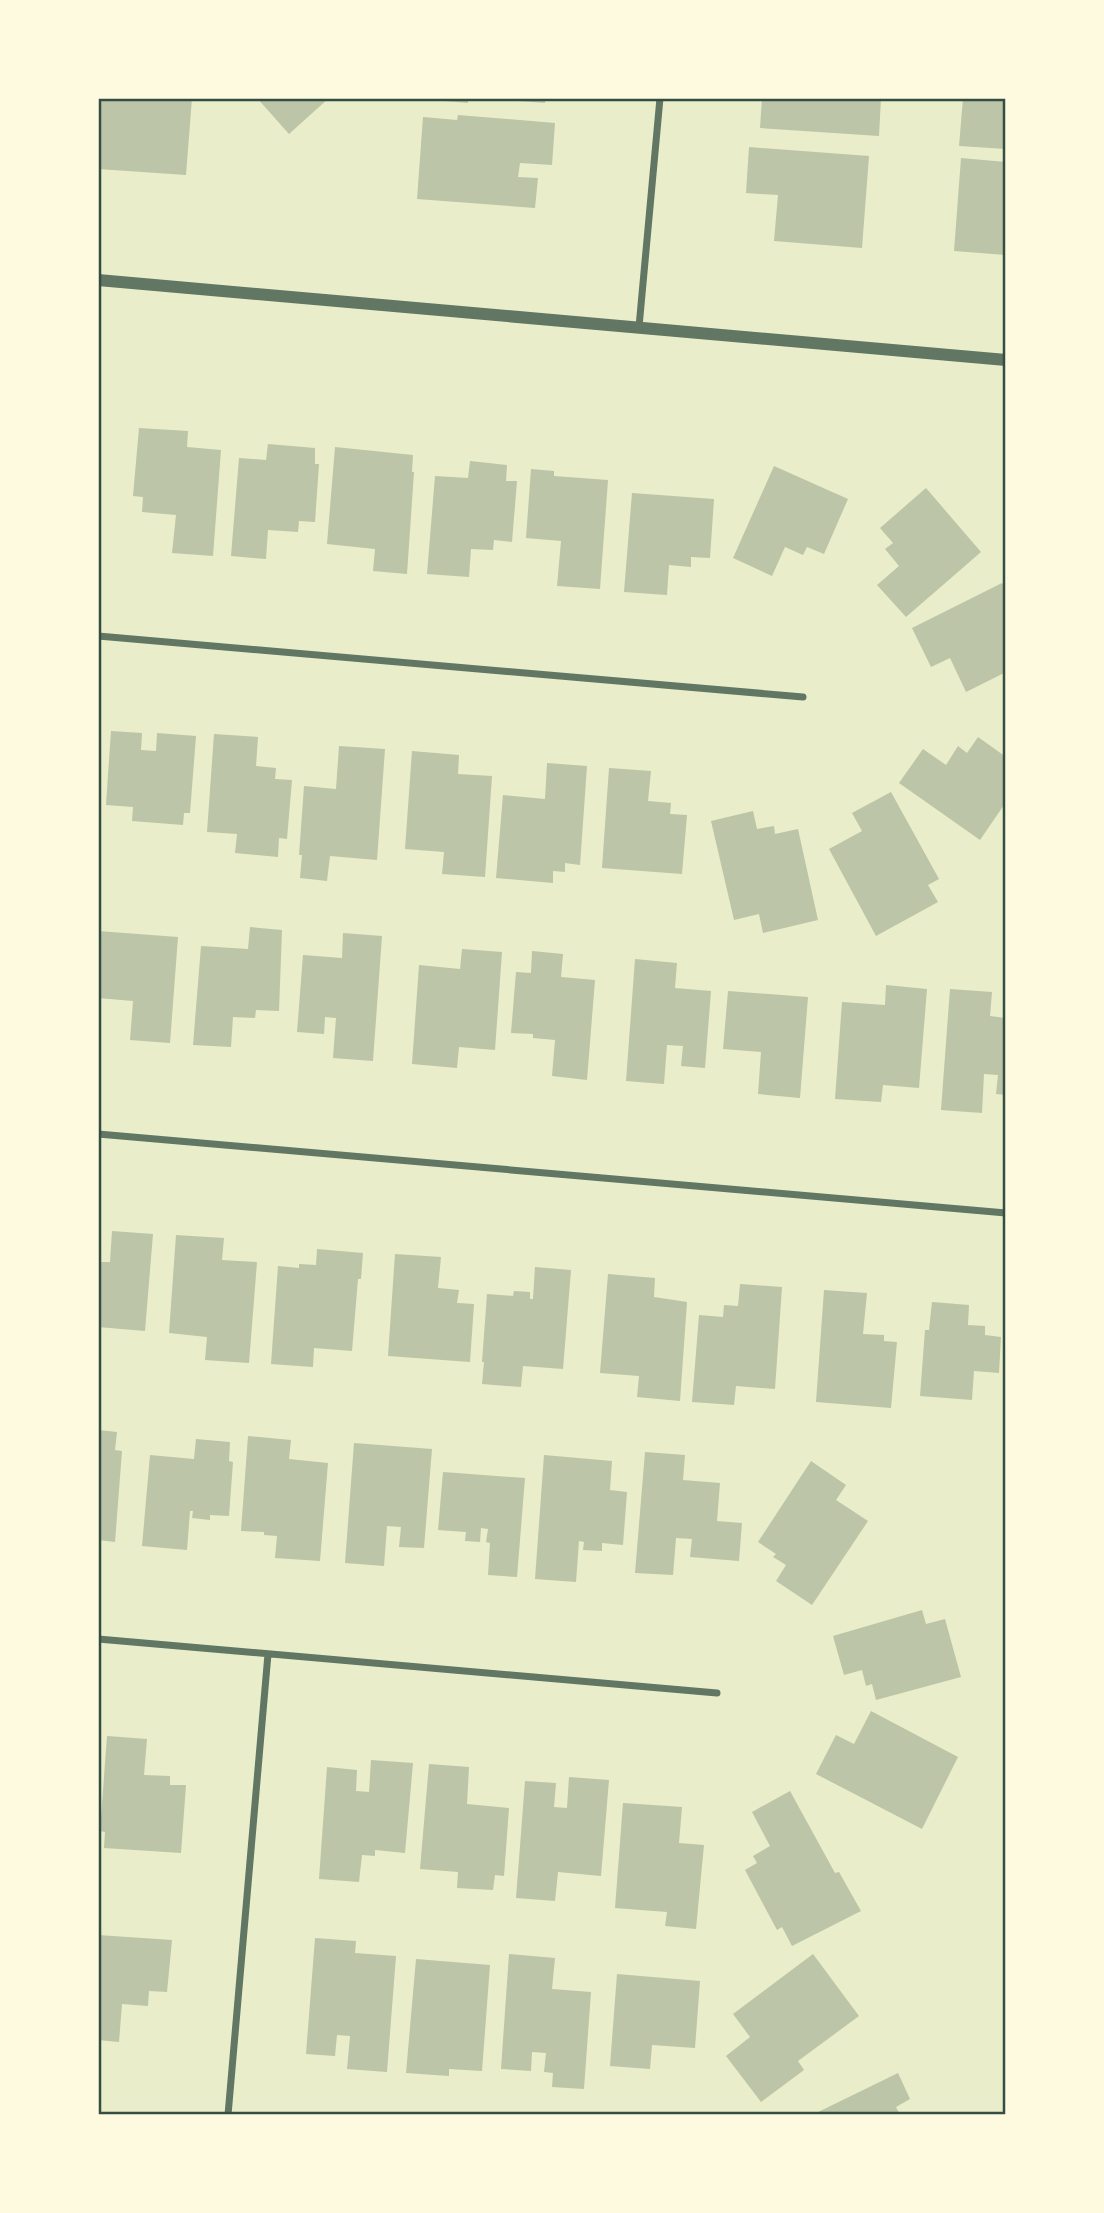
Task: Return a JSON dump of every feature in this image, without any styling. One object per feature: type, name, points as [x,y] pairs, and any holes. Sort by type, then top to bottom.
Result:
[{"type":"street","points":[[639,327],[660,98]]},
{"type":"street","points":[[98,280],[1006,360]]},
{"type":"street","points":[[98,636],[803,697]]},
{"type":"street","points":[[98,1134],[1006,1213]]},
{"type":"street","points":[[98,1639],[718,1693]]},
{"type":"street","points":[[228,2115],[268,1654]]},
{"type":"building","points":[[100,98],[192,98],[186,175],[98,169]]},
{"type":"building","points":[[257,98],[329,98],[289,134]]},
{"type":"building","points":[[468,98],[468,103],[433,100]]},
{"type":"building","points":[[546,98],[545,103],[506,100]]},
{"type":"building","points":[[762,98],[881,98],[879,136],[760,128]]},
{"type":"building","points":[[963,98],[1006,98],[1006,149],[959,146]]},
{"type":"building","points":[[458,115],[555,123],[552,165],[520,163],[518,177],[538,178],[535,208],[417,199],[423,117],[457,120]]},
{"type":"building","points":[[749,147],[869,156],[862,248],[774,241],[778,195],[746,193]]},
{"type":"building","points":[[961,158],[1006,162],[1006,255],[954,251]]},
{"type":"building","points":[[139,428],[188,431],[187,447],[221,450],[213,556],[172,553],[176,515],[142,512],[143,497],[133,496]]},
{"type":"building","points":[[268,444],[315,448],[315,464],[319,464],[315,522],[299,521],[298,532],[268,530],[266,559],[231,556],[239,458],[266,460]]},
{"type":"building","points":[[335,447],[413,455],[407,574],[373,571],[375,549],[327,544]]},
{"type":"building","points":[[470,461],[507,465],[506,481],[517,481],[512,542],[494,540],[493,550],[471,549],[469,577],[427,574],[435,476],[468,478]]},
{"type":"building","points":[[774,466],[848,499],[824,554],[807,547],[803,555],[785,547],[772,576],[733,558]]},
{"type":"building","points":[[531,469],[554,471],[554,476],[608,480],[600,589],[557,586],[561,541],[526,538]]},
{"type":"building","points":[[926,488],[981,552],[906,617],[877,585],[899,566],[885,549],[893,543],[880,528]]},
{"type":"building","points":[[632,493],[714,499],[710,558],[691,557],[691,567],[669,565],[667,595],[624,592]]},
{"type":"building","points":[[1002,583],[1006,590],[1006,672],[966,692],[950,658],[931,667],[912,628]]},
{"type":"building","points":[[111,731],[142,733],[141,750],[156,751],[157,733],[196,736],[190,813],[184,813],[183,825],[132,821],[133,807],[106,805]]},
{"type":"building","points":[[214,734],[258,737],[256,766],[276,768],[275,779],[292,780],[287,839],[279,838],[278,857],[235,853],[237,834],[207,832]]},
{"type":"building","points":[[978,737],[1006,757],[1006,802],[980,840],[899,783],[923,749],[946,765],[958,746],[967,753]]},
{"type":"building","points":[[339,746],[385,749],[377,860],[330,856],[327,881],[300,878],[304,786],[336,789]]},
{"type":"building","points":[[412,751],[459,755],[458,774],[492,776],[485,877],[442,874],[444,852],[405,849]]},
{"type":"building","points":[[547,763],[587,766],[580,865],[565,863],[565,872],[553,871],[553,883],[496,878],[503,795],[545,799]]},
{"type":"building","points":[[609,768],[651,771],[648,801],[671,803],[670,814],[687,815],[682,874],[602,868]]},
{"type":"building","points":[[891,792],[939,879],[928,885],[938,902],[876,936],[829,849],[862,831],[852,813]]},
{"type":"building","points":[[753,811],[757,829],[774,826],[775,834],[798,829],[818,920],[763,933],[759,914],[734,920],[711,821]]},
{"type":"building","points":[[250,927],[282,930],[279,1011],[256,1010],[255,1018],[233,1017],[231,1047],[193,1045],[201,946],[248,949]]},
{"type":"building","points":[[98,931],[178,937],[170,1043],[130,1040],[133,1001],[98,998]]},
{"type":"building","points":[[343,933],[382,936],[373,1061],[333,1058],[336,1018],[325,1017],[324,1034],[297,1032],[303,955],[342,958]]},
{"type":"building","points":[[462,949],[502,952],[495,1050],[459,1047],[457,1068],[412,1064],[419,965],[460,969]]},
{"type":"building","points":[[532,951],[563,954],[561,977],[595,980],[587,1080],[552,1076],[555,1040],[533,1038],[533,1034],[511,1033],[516,972],[531,973]]},
{"type":"building","points":[[635,959],[677,963],[675,988],[711,991],[705,1068],[681,1066],[683,1046],[667,1045],[664,1084],[626,1081]]},
{"type":"building","points":[[886,985],[927,989],[919,1088],[883,1085],[881,1102],[835,1099],[842,1002],[885,1005]]},
{"type":"building","points":[[950,989],[992,992],[990,1016],[1006,1018],[1006,1095],[996,1094],[998,1075],[984,1074],[982,1113],[941,1110]]},
{"type":"building","points":[[728,991],[808,997],[800,1098],[758,1094],[761,1052],[723,1049]]},
{"type":"building","points":[[112,1231],[153,1234],[145,1331],[98,1327],[98,1262],[110,1262]]},
{"type":"building","points":[[176,1235],[224,1238],[222,1260],[257,1262],[249,1363],[205,1360],[207,1337],[169,1333]]},
{"type":"building","points":[[317,1249],[363,1253],[352,1351],[314,1348],[313,1367],[271,1364],[278,1266],[299,1268],[299,1264],[316,1265]]},
{"type":"building","points":[[395,1254],[441,1257],[438,1288],[459,1290],[457,1303],[474,1304],[470,1362],[388,1356]]},
{"type":"building","points":[[535,1267],[571,1270],[563,1369],[523,1366],[521,1387],[482,1384],[487,1294],[513,1296],[514,1291],[530,1292],[530,1299],[533,1299]]},
{"type":"building","points":[[608,1274],[655,1278],[654,1297],[687,1302],[680,1401],[637,1397],[639,1376],[600,1373]]},
{"type":"building","points":[[740,1284],[782,1287],[775,1389],[736,1386],[734,1405],[692,1402],[699,1315],[723,1317],[724,1305],[738,1306]]},
{"type":"building","points":[[824,1290],[867,1293],[863,1334],[884,1335],[884,1341],[897,1342],[891,1408],[816,1402]]},
{"type":"building","points":[[932,1302],[969,1305],[968,1325],[985,1326],[985,1335],[1001,1337],[999,1373],[974,1371],[972,1400],[920,1396],[925,1330],[929,1330]]},
{"type":"building","points":[[98,1430],[117,1432],[115,1450],[122,1451],[115,1542],[98,1540]]},
{"type":"building","points":[[248,1436],[291,1440],[289,1459],[328,1463],[320,1561],[275,1558],[277,1536],[264,1535],[264,1532],[241,1531]]},
{"type":"building","points":[[196,1439],[230,1442],[229,1461],[233,1462],[229,1516],[210,1515],[210,1520],[192,1518],[193,1511],[190,1511],[187,1550],[142,1546],[150,1455],[194,1459]]},
{"type":"building","points":[[354,1443],[432,1449],[424,1548],[399,1547],[401,1527],[387,1526],[384,1566],[345,1563]]},
{"type":"building","points":[[645,1452],[685,1455],[683,1480],[720,1483],[717,1521],[742,1523],[739,1561],[690,1557],[692,1539],[676,1538],[673,1575],[635,1573]]},
{"type":"building","points":[[544,1455],[612,1461],[610,1490],[627,1492],[623,1545],[602,1543],[602,1551],[583,1550],[584,1542],[579,1541],[576,1582],[535,1579]]},
{"type":"building","points":[[811,1461],[846,1485],[836,1500],[868,1521],[812,1605],[776,1581],[786,1565],[773,1557],[776,1554],[758,1542]]},
{"type":"building","points":[[443,1472],[525,1478],[517,1577],[488,1575],[488,1529],[481,1528],[480,1542],[465,1541],[466,1532],[438,1530]]},
{"type":"building","points":[[922,1610],[926,1624],[945,1619],[961,1677],[876,1700],[872,1684],[866,1686],[862,1670],[844,1675],[833,1636]]},
{"type":"building","points":[[871,1711],[958,1757],[922,1829],[816,1774],[836,1735],[854,1744]]},
{"type":"building","points":[[107,1736],[147,1739],[144,1775],[170,1776],[170,1785],[186,1785],[181,1853],[104,1848],[105,1832],[100,1831]]},
{"type":"building","points":[[371,1760],[413,1763],[405,1853],[375,1850],[375,1856],[362,1855],[359,1882],[319,1879],[327,1767],[357,1770],[356,1791],[369,1792]]},
{"type":"building","points":[[429,1764],[469,1767],[467,1804],[509,1808],[504,1876],[495,1875],[493,1890],[457,1888],[458,1872],[420,1869]]},
{"type":"building","points":[[569,1777],[609,1780],[601,1876],[558,1872],[555,1901],[516,1898],[525,1781],[556,1783],[554,1807],[567,1808]]},
{"type":"building","points":[[790,1791],[835,1873],[839,1872],[861,1911],[792,1946],[782,1927],[777,1930],[745,1870],[757,1863],[753,1856],[770,1846],[752,1812]]},
{"type":"building","points":[[623,1803],[682,1807],[679,1843],[704,1845],[696,1929],[665,1926],[667,1912],[615,1908]]},
{"type":"building","points":[[98,1935],[172,1940],[167,1992],[149,1991],[148,2006],[122,2004],[119,2042],[98,2040]]},
{"type":"building","points":[[315,1938],[356,1941],[355,1953],[396,1956],[387,2072],[347,2069],[350,2036],[337,2035],[335,2056],[306,2054]]},
{"type":"building","points":[[509,1954],[555,1958],[552,1989],[591,1992],[584,2089],[552,2087],[553,2073],[544,2072],[546,2053],[532,2052],[531,2071],[501,2069]]},
{"type":"building","points":[[813,1954],[859,2016],[798,2061],[804,2070],[761,2102],[726,2056],[750,2037],[733,2014]]},
{"type":"building","points":[[416,1959],[490,1965],[482,2071],[449,2069],[449,2076],[406,2073]]},
{"type":"building","points":[[617,1974],[700,1981],[695,2048],[652,2045],[650,2069],[610,2066]]},
{"type":"building","points":[[898,2073],[910,2099],[896,2107],[900,2115],[812,2115]]}]
